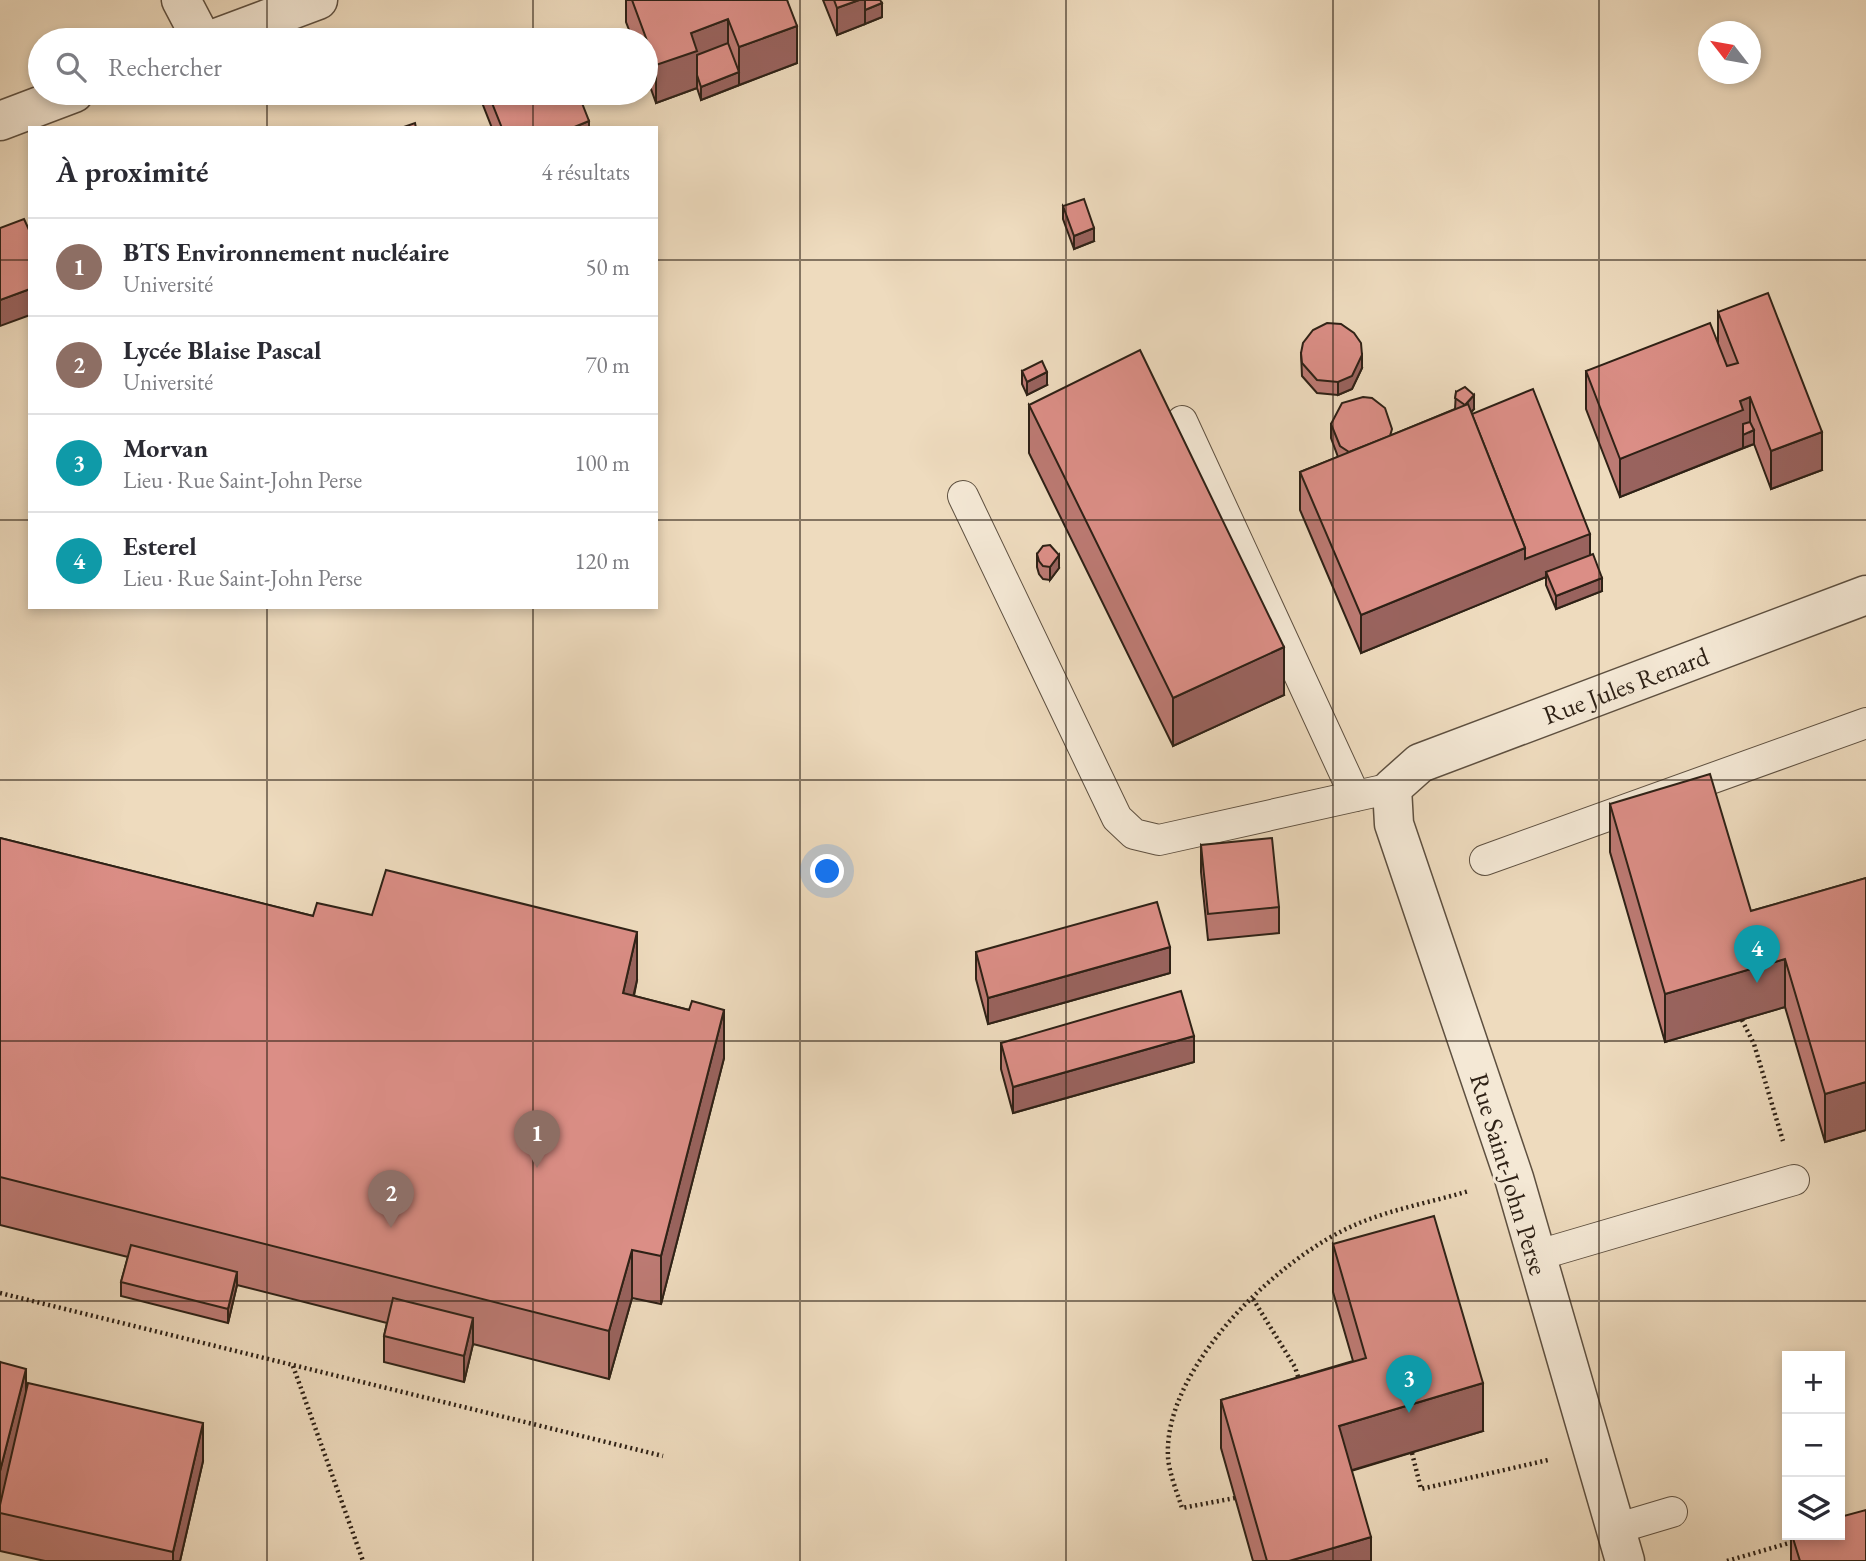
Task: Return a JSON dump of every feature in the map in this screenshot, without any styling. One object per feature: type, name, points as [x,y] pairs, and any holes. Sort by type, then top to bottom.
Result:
[{"type":"street","points":[[181,0],[196,28]]},
{"type":"street","points":[[243,28],[318,0]]},
{"type":"street","points":[[0,121],[42,105]]},
{"type":"street","name":"Rue Jules Renard","points":[[1392,788],[1420,763],[1866,595]]},
{"type":"street","name":"Rue Saint-John Perse","points":[[1392,788],[1394,824],[1514,1178],[1620,1545]]},
{"type":"lane","points":[[1182,421],[1356,796]]},
{"type":"lane","points":[[962,496],[1116,818],[1134,834],[1159,840],[1392,788]]},
{"type":"lane","points":[[1485,860],[1866,723]]},
{"type":"lane","points":[[1535,1256],[1794,1180]]},
{"type":"lane","points":[[1620,1545],[1672,1512]]},
{"type":"path","points":[[1742,1020],[1754,1044],[1794,1180]]},
{"type":"path","points":[[1236,1497],[1182,1508],[1168,1458],[1170,1429],[1180,1395],[1203,1352],[1254,1299],[1315,1244],[1358,1223],[1514,1178]]},
{"type":"path","points":[[0,1293],[663,1456]]},
{"type":"path","points":[[1254,1299],[1295,1367],[1302,1389]]},
{"type":"path","points":[[293,1365],[363,1561]]},
{"type":"path","points":[[1412,1452],[1422,1489],[1593,1449]]},
{"type":"path","points":[[1727,1561],[1797,1540]]},
{"type":"building","points":[[632,0],[787,0],[797,26],[739,47],[728,19],[691,33],[697,51],[658,64],[658,28],[642,28]]},
{"type":"building","points":[[834,0],[859,0],[837,8]]},
{"type":"building","points":[[865,0],[880,0],[882,3],[865,10]]},
{"type":"building","points":[[728,43],[739,72],[701,87],[697,75],[697,55]]},
{"type":"building","points":[[493,105],[583,105],[589,121],[577,126],[501,126]]},
{"type":"building","points":[[1084,199],[1094,228],[1074,236],[1063,206]]},
{"type":"building","points":[[24,219],[28,228],[28,290],[0,300],[0,228]]},
{"type":"building","points":[[1768,293],[1822,432],[1771,451],[1750,397],[1740,401],[1743,410],[1620,459],[1586,371],[1710,323],[1727,366],[1738,363],[1718,312]]},
{"type":"building","points":[[1327,323],[1341,324],[1354,333],[1361,343],[1362,355],[1352,376],[1338,382],[1317,380],[1302,363],[1303,343],[1313,330]]},
{"type":"building","points":[[1140,350],[1284,647],[1173,698],[1029,405]]},
{"type":"building","points":[[1042,361],[1047,372],[1027,382],[1022,371]]},
{"type":"building","points":[[1465,387],[1474,395],[1465,405],[1455,398],[1456,392]]},
{"type":"building","points":[[1533,389],[1590,534],[1525,559],[1525,548],[1472,414]]},
{"type":"building","points":[[1363,397],[1372,398],[1385,408],[1392,429],[1390,436],[1349,452],[1340,446],[1331,424],[1342,403]]},
{"type":"building","points":[[1468,404],[1525,548],[1361,615],[1300,472]]},
{"type":"building","points":[[1750,422],[1754,430],[1743,435],[1743,424]]},
{"type":"building","points":[[1050,545],[1059,555],[1050,567],[1043,566],[1037,554],[1043,546]]},
{"type":"building","points":[[1593,554],[1602,578],[1556,596],[1546,572]]},
{"type":"building","points":[[1710,774],[1751,911],[1866,878],[1866,1082],[1825,1094],[1785,959],[1665,994],[1610,804]]},
{"type":"building","points":[[0,838],[313,916],[317,903],[372,915],[386,870],[637,932],[623,993],[689,1010],[692,1001],[724,1010],[661,1256],[632,1250],[609,1331],[0,1177]]},
{"type":"building","points":[[1272,838],[1279,907],[1208,914],[1201,845]]},
{"type":"building","points":[[1157,902],[1170,947],[988,998],[976,952]]},
{"type":"building","points":[[1181,991],[1194,1036],[1013,1087],[1001,1043]]},
{"type":"building","points":[[1434,1216],[1483,1383],[1339,1426],[1371,1537],[1289,1561],[1267,1561],[1221,1400],[1366,1358],[1333,1244]]},
{"type":"building","points":[[131,1245],[237,1272],[228,1309],[121,1282]]},
{"type":"building","points":[[393,1298],[473,1318],[464,1356],[384,1336]]},
{"type":"building","points":[[0,1362],[26,1369],[0,1471]]},
{"type":"building","points":[[28,1383],[203,1423],[173,1552],[0,1513]]},
{"type":"building","points":[[1866,1510],[1866,1561],[1800,1561],[1794,1540],[1845,1540],[1845,1516]]},
{"type":"place","name":"Esterel","points":[[1757,983]]},
{"type":"place","name":"BTS Environnement nucléaire","points":[[537,1168]]},
{"type":"place","name":"Lycée Blaise Pascal","points":[[391,1228]]},
{"type":"place","name":"Morvan","points":[[1409,1413]]}]
